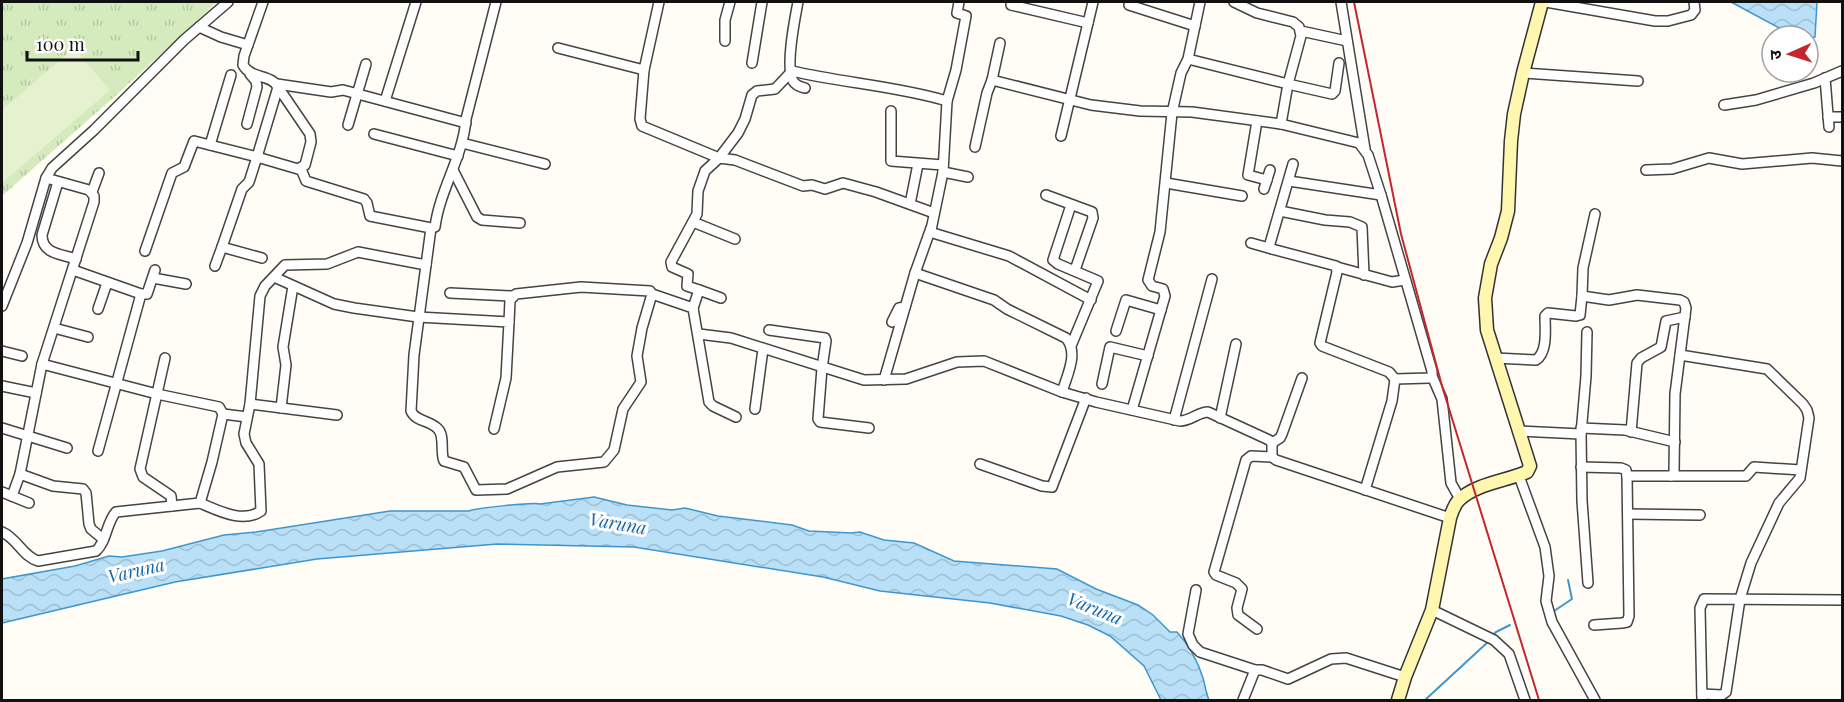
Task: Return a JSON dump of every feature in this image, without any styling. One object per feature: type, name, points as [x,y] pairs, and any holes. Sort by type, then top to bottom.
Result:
[{"type":"street","points":[[2,306],[6,281],[27,243],[46,178],[56,164],[228,2]]},
{"type":"street","points":[[247,124],[257,87],[256,81],[243,65],[244,56],[263,2]]},
{"type":"street","points":[[385,101],[416,2]]},
{"type":"street","points":[[302,169],[306,181],[364,199],[370,216],[435,227],[438,207],[462,143],[495,2]]},
{"type":"street","points":[[659,2],[644,70],[640,119],[642,126],[718,158],[735,160],[803,186],[813,185],[825,189],[843,183],[934,213]]},
{"type":"street","points":[[725,41],[725,20],[730,2]]},
{"type":"street","points":[[752,63],[762,2]]},
{"type":"street","points":[[798,2],[791,35],[792,71],[794,83],[805,88]]},
{"type":"street","points":[[884,380],[915,273],[931,228],[943,169],[947,101],[956,70],[966,16],[957,13],[959,2]]},
{"type":"street","points":[[1061,136],[1093,2]]},
{"type":"street","points":[[1132,410],[1165,291],[1152,286],[1148,280],[1160,232],[1172,113],[1181,73],[1188,59],[1200,2]]},
{"type":"street","points":[[1234,2],[1257,13],[1293,22],[1301,31],[1347,40]]},
{"type":"street","points":[[1341,2],[1365,149],[1381,195],[1432,376],[1442,399],[1451,483],[1460,499]]},
{"type":"street","points":[[1398,700],[1432,610],[1450,518],[1460,499],[1473,491],[1519,476],[1527,472],[1530,466],[1495,358],[1485,313],[1486,286],[1508,211],[1511,141],[1522,73],[1544,2],[1662,21],[1691,15],[1695,10],[1695,2]]},
{"type":"street","points":[[1011,5],[1088,23]]},
{"type":"street","points":[[1129,5],[1195,26]]},
{"type":"street","points":[[199,27],[221,37],[248,45]]},
{"type":"street","points":[[1281,124],[1301,31]]},
{"type":"street","points":[[975,147],[1000,43]]},
{"type":"street","points":[[558,48],[644,70]]},
{"type":"street","points":[[1188,59],[1332,94],[1335,91],[1340,63]]},
{"type":"street","points":[[348,125],[366,64]]},
{"type":"street","points":[[792,71],[947,101]]},
{"type":"street","points":[[721,298],[687,286],[687,273],[674,268],[671,264],[698,210],[698,191],[703,176],[738,133],[752,95],[757,91],[774,89],[792,71]]},
{"type":"street","points":[[1724,105],[1752,102],[1814,83],[1842,71]]},
{"type":"street","points":[[249,72],[274,81],[309,131],[312,138],[302,169]]},
{"type":"street","points":[[1522,73],[1638,81]]},
{"type":"street","points":[[210,145],[231,75]]},
{"type":"street","points":[[1825,78],[1828,122],[1842,117]]},
{"type":"street","points":[[992,80],[1082,104],[1127,110],[1192,112],[1281,124],[1355,142],[1365,149]]},
{"type":"street","points":[[278,85],[331,92],[343,90],[466,123]]},
{"type":"street","points":[[215,266],[242,189],[249,182],[278,85]]},
{"type":"street","points":[[891,111],[891,160],[943,169],[968,177]]},
{"type":"street","points":[[1257,121],[1248,175],[1266,185],[1270,170]]},
{"type":"street","points":[[374,134],[458,156]]},
{"type":"street","points":[[145,251],[172,173],[184,167],[194,141],[302,169]]},
{"type":"street","points":[[462,143],[544,164]]},
{"type":"street","points":[[1646,170],[1672,169],[1709,158],[1742,164],[1812,158],[1842,161]]},
{"type":"street","points":[[910,204],[918,164]]},
{"type":"street","points":[[1272,249],[1269,244],[1293,164]]},
{"type":"street","points":[[453,170],[477,217],[482,220],[520,223]]},
{"type":"street","points":[[12,496],[20,474],[42,364],[94,202],[92,192],[99,173]]},
{"type":"street","points":[[46,178],[92,192]]},
{"type":"street","points":[[1289,181],[1381,195]]},
{"type":"street","points":[[58,182],[42,235],[42,243],[46,250],[76,259]]},
{"type":"street","points":[[1166,183],[1242,196]]},
{"type":"street","points":[[1046,195],[1091,211],[1093,215],[1075,270]]},
{"type":"street","points":[[1071,205],[1053,260],[1098,279],[1071,346]]},
{"type":"street","points":[[1280,212],[1320,220],[1350,222],[1362,227],[1364,275]]},
{"type":"street","points":[[1495,358],[1536,360],[1543,351],[1545,316],[1548,313],[1580,315],[1583,268],[1594,214]]},
{"type":"street","points":[[693,222],[735,240]]},
{"type":"street","points":[[431,228],[414,355],[412,414],[438,428],[444,461],[465,467],[476,489],[507,489],[553,469],[600,464],[612,455],[623,409],[641,382],[637,356],[652,294]]},
{"type":"street","points":[[931,228],[933,233],[1008,256],[1091,300]]},
{"type":"street","points":[[1251,243],[1392,282],[1405,280]]},
{"type":"street","points":[[222,247],[262,258]]},
{"type":"street","points":[[2,532],[9,535],[33,559],[38,561],[96,551],[116,512],[200,503],[237,516],[257,514],[261,511],[259,464],[244,438],[250,404],[260,296],[265,286],[285,266],[327,264],[358,252],[426,265]]},
{"type":"street","points":[[1337,267],[1320,343],[1322,346],[1389,372],[1395,379],[1392,401],[1365,490]]},
{"type":"street","points":[[73,270],[141,294],[147,294],[154,274],[186,284]]},
{"type":"street","points":[[915,273],[994,300],[1007,309],[1066,338],[1071,346],[1072,357],[1062,392]]},
{"type":"street","points":[[274,277],[334,304],[418,317],[509,321]]},
{"type":"street","points":[[1174,420],[1212,279]]},
{"type":"street","points":[[98,309],[107,283]]},
{"type":"street","points":[[281,408],[286,365],[283,347],[293,285]]},
{"type":"street","points":[[450,293],[512,296],[581,286],[647,289],[652,294],[690,305],[693,308]]},
{"type":"street","points":[[699,290],[693,308],[709,402],[736,417]]},
{"type":"street","points":[[98,451],[141,294]]},
{"type":"street","points":[[494,429],[506,382],[512,296]]},
{"type":"street","points":[[1582,296],[1609,300],[1637,296],[1684,302],[1686,308],[1676,394],[1674,473],[1671,476]]},
{"type":"street","points":[[1116,331],[1126,300],[1161,310]]},
{"type":"street","points":[[892,322],[899,308],[905,307]]},
{"type":"street","points":[[1631,432],[1637,363],[1641,358],[1661,347],[1666,321],[1685,317]]},
{"type":"street","points":[[54,327],[88,337]]},
{"type":"street","points":[[769,330],[825,338],[818,419],[820,422],[869,428]]},
{"type":"street","points":[[1587,332],[1581,467],[1588,583]]},
{"type":"street","points":[[699,334],[731,338],[864,380],[906,379],[957,362],[984,361],[1062,392],[1174,420],[1186,421],[1202,412],[1208,412],[1266,438],[1272,443]]},
{"type":"street","points":[[1220,418],[1236,344]]},
{"type":"street","points":[[1102,384],[1110,347],[1148,356]]},
{"type":"street","points":[[755,409],[763,349]]},
{"type":"street","points":[[2,351],[22,356]]},
{"type":"street","points":[[1680,355],[1762,368],[1771,372],[1807,410],[1809,418],[1801,471],[1796,484],[1779,503],[1751,563],[1740,599],[1726,692],[1722,695],[1702,697],[1700,608],[1704,599],[1740,599],[1842,600]]},
{"type":"street","points":[[165,358],[140,469],[143,477],[171,496],[172,506]]},
{"type":"street","points":[[42,364],[157,394],[219,406],[223,414],[200,503]]},
{"type":"street","points":[[1395,379],[1432,376]]},
{"type":"street","points":[[1272,443],[1280,438],[1302,378]]},
{"type":"street","points":[[2,386],[36,393]]},
{"type":"street","points":[[980,464],[1042,486],[1052,487],[1086,398]]},
{"type":"street","points":[[250,404],[337,415]]},
{"type":"street","points":[[223,414],[247,417]]},
{"type":"street","points":[[2,428],[67,448]]},
{"type":"street","points":[[1520,431],[1631,432],[1675,442]]},
{"type":"street","points":[[1272,443],[1272,457]]},
{"type":"street","points":[[1257,629],[1238,615],[1237,608],[1242,589],[1239,585],[1214,572],[1246,460],[1251,456],[1272,457],[1450,518]]},
{"type":"street","points":[[1581,467],[1621,468],[1626,470],[1628,476],[1629,616],[1627,622],[1594,625]]},
{"type":"street","points":[[1628,476],[1746,476],[1754,467],[1801,471]]},
{"type":"street","points":[[20,474],[53,486],[83,489],[86,493],[91,529],[104,539]]},
{"type":"street","points":[[1519,476],[1545,547],[1549,576],[1546,601],[1552,622],[1595,700]]},
{"type":"street","points":[[2,492],[29,503]]},
{"type":"street","points":[[1628,514],[1700,515]]},
{"type":"street","points":[[1196,590],[1188,634],[1193,645],[1200,652],[1288,679],[1331,659],[1346,658],[1405,677]]},
{"type":"street","points":[[1432,610],[1490,638],[1509,654],[1525,700]]},
{"type":"street","points":[[1243,700],[1255,670]]},
{"type":"green space","points":[[2,2],[217,2],[2,196]]},
{"type":"green space","points":[[74,48],[110,90],[2,183],[2,110]]},
{"type":"water","points":[[1731,2],[1817,2],[1816,24],[1772,24]]},
{"type":"water","name":"Varuna","points":[[594,497],[627,505],[672,510],[685,508],[718,516],[792,525],[809,531],[860,532],[884,540],[914,543],[954,561],[1057,569],[1096,589],[1138,605],[1153,615],[1170,632],[1177,632],[1195,660],[1209,700],[1161,700],[1144,666],[1110,636],[1088,625],[1061,616],[990,603],[880,591],[823,577],[634,547],[497,544],[317,559],[175,582],[2,623],[2,579],[75,566],[109,556],[122,557],[162,551],[224,535],[390,511],[469,511]]},
{"type":"waterway","points":[[1551,613],[1572,599],[1568,580]]},
{"type":"waterway","points":[[1492,636],[1510,625]]},
{"type":"waterway","points":[[1425,700],[1489,641]]},
{"type":"railway","points":[[1354,2],[1401,234],[1442,386],[1539,700]]}]
